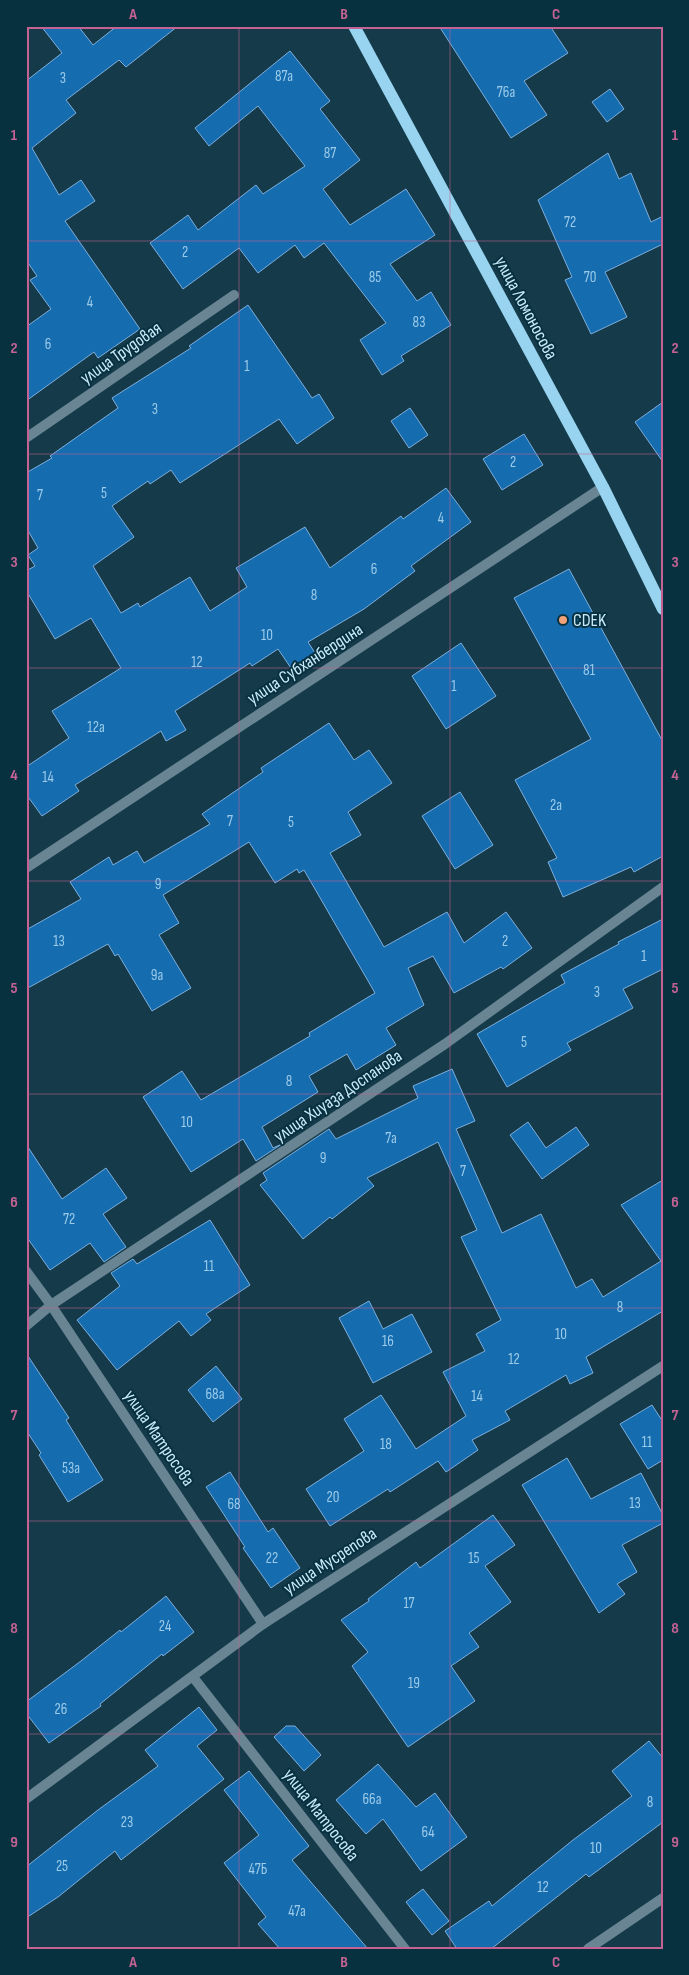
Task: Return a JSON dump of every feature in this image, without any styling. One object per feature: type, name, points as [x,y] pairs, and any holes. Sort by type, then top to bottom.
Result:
[{"type":"main road","name":"улица Ломоносова","points":[[354,26],[603,487],[663,609]]},
{"type":"street","name":"улица Трудовая","points":[[26,438],[234,295]]},
{"type":"street","name":"улица Субханбердина","points":[[26,868],[603,487]]},
{"type":"street","name":"улица Хиуаза Доспанова","points":[[26,1326],[51,1306],[445,1044],[663,887]]},
{"type":"street","name":"улица Матросова","points":[[26,1271],[263,1624]]},
{"type":"street","name":"улица Мусрепова","points":[[26,1799],[263,1624],[663,1366]]},
{"type":"street","name":"улица Матросова","points":[[193,1677],[405,1949]]},
{"type":"street","points":[[588,1949],[663,1898]]},
{"type":"building","points":[[41,26],[78,26],[93,45],[117,26],[178,26],[126,67],[119,60],[66,100],[76,113],[32,148],[59,195],[81,180],[95,201],[65,221],[140,329],[98,358],[94,352],[26,401],[26,327],[51,309],[30,280],[37,276],[26,260],[26,81],[62,53]]},
{"type":"building","points":[[439,26],[550,26],[568,53],[524,81],[547,115],[511,138]]},
{"type":"building","points":[[290,51],[330,101],[320,109],[360,160],[323,189],[350,225],[406,189],[435,235],[390,264],[417,301],[431,292],[451,325],[401,356],[404,361],[382,375],[360,340],[386,323],[324,243],[304,258],[295,245],[258,273],[239,248],[183,289],[150,243],[188,215],[198,230],[256,185],[263,194],[305,166],[258,106],[209,146],[195,128]]},
{"type":"building","points":[[610,89],[624,109],[607,122],[592,102]]},
{"type":"building","points":[[608,153],[619,179],[631,173],[651,222],[663,216],[663,244],[605,272],[627,317],[591,334],[565,280],[572,277],[538,200]]},
{"type":"building","points":[[248,305],[312,398],[319,394],[334,418],[297,444],[279,419],[180,483],[171,470],[150,484],[148,481],[112,506],[134,537],[93,566],[121,613],[138,603],[140,607],[190,577],[210,611],[247,587],[236,568],[305,527],[330,568],[401,516],[403,519],[446,488],[471,522],[411,566],[415,571],[364,609],[308,642],[317,656],[293,671],[278,649],[252,666],[250,663],[175,711],[186,730],[166,741],[161,731],[75,785],[79,791],[42,816],[26,794],[26,767],[69,738],[52,711],[121,668],[91,618],[55,639],[26,590],[26,571],[35,566],[28,555],[38,548],[26,527],[26,473],[52,458],[50,456],[118,408],[112,398],[191,348],[189,346]]},
{"type":"building","points":[[663,402],[663,462],[635,422]]},
{"type":"building","points":[[410,408],[428,435],[409,448],[391,421]]},
{"type":"building","points":[[524,434],[543,465],[502,490],[483,459]]},
{"type":"building","points":[[569,569],[663,742],[663,856],[634,872],[631,867],[563,897],[548,862],[557,858],[515,780],[591,739],[514,598]]},
{"type":"building","points":[[461,643],[496,696],[446,729],[412,676]]},
{"type":"building","points":[[329,723],[354,760],[369,750],[392,783],[348,812],[361,835],[330,853],[384,947],[447,912],[464,943],[506,912],[532,948],[503,969],[501,967],[454,993],[433,956],[408,968],[424,1005],[386,1028],[396,1045],[356,1070],[347,1054],[309,1076],[318,1092],[262,1127],[273,1148],[282,1144],[256,1161],[243,1139],[191,1172],[143,1097],[182,1071],[201,1100],[310,1036],[309,1033],[375,993],[304,870],[299,873],[297,869],[275,883],[249,842],[163,895],[179,923],[159,935],[191,988],[152,1011],[118,954],[115,956],[108,944],[26,989],[26,930],[81,899],[70,882],[109,857],[113,865],[137,851],[144,863],[210,824],[202,814],[263,772],[261,768]]},
{"type":"building","points":[[460,792],[493,845],[455,869],[422,816]]},
{"type":"building","points":[[663,919],[663,969],[623,989],[633,1008],[567,1043],[571,1050],[507,1087],[477,1034],[565,983],[561,975]]},
{"type":"building","points":[[452,1069],[475,1121],[456,1129],[502,1233],[541,1214],[576,1288],[592,1279],[603,1297],[661,1261],[621,1205],[663,1180],[663,1311],[586,1357],[593,1373],[570,1384],[566,1375],[505,1411],[510,1420],[472,1440],[478,1450],[446,1472],[438,1461],[390,1492],[388,1489],[330,1526],[306,1489],[364,1451],[344,1419],[381,1395],[416,1449],[466,1416],[443,1372],[485,1351],[476,1334],[501,1320],[461,1237],[477,1230],[438,1142],[367,1178],[374,1186],[303,1239],[260,1185],[267,1180],[263,1173],[329,1129],[336,1139],[418,1098],[413,1086]]},
{"type":"building","points":[[528,1122],[546,1148],[576,1127],[589,1145],[542,1179],[510,1135]]},
{"type":"building","points":[[26,1144],[62,1199],[106,1168],[127,1198],[103,1214],[126,1247],[104,1262],[90,1243],[50,1270],[26,1236]]},
{"type":"building","points":[[210,1220],[250,1285],[206,1314],[211,1320],[191,1336],[179,1321],[117,1370],[77,1320],[120,1286],[111,1273],[133,1259],[137,1264]]},
{"type":"building","points":[[369,1301],[383,1329],[412,1314],[432,1352],[373,1383],[339,1318]]},
{"type":"building","points":[[26,1353],[69,1418],[66,1420],[103,1480],[68,1502],[26,1430]]},
{"type":"building","points":[[216,1366],[242,1399],[213,1422],[188,1390]]},
{"type":"building","points":[[652,1405],[663,1422],[663,1460],[648,1469],[620,1424]]},
{"type":"building","points":[[567,1458],[591,1499],[641,1473],[663,1515],[663,1523],[622,1545],[637,1572],[617,1584],[625,1594],[599,1613],[522,1485]]},
{"type":"building","points":[[230,1472],[268,1532],[273,1528],[300,1568],[271,1588],[243,1548],[245,1547],[206,1487]]},
{"type":"building","points":[[493,1515],[515,1545],[485,1566],[511,1602],[469,1633],[479,1647],[451,1666],[475,1701],[408,1747],[352,1666],[368,1652],[341,1620],[369,1601],[368,1599],[416,1562],[420,1568]]},
{"type":"building","points":[[166,1596],[194,1632],[163,1656],[162,1654],[100,1704],[101,1706],[49,1743],[26,1713],[26,1702],[120,1630],[121,1632]]},
{"type":"building","points":[[199,1707],[217,1730],[197,1746],[224,1779],[121,1860],[115,1851],[58,1897],[26,1918],[26,1867],[98,1810],[158,1766],[145,1750]]},
{"type":"building","points":[[286,1726],[295,1726],[321,1755],[304,1771],[274,1737]]},
{"type":"building","points":[[649,1741],[663,1758],[663,1822],[589,1877],[586,1874],[491,1949],[457,1949],[445,1931],[489,1901],[492,1906],[573,1840],[632,1796],[612,1771]]},
{"type":"building","points":[[378,1764],[416,1807],[435,1793],[467,1837],[421,1871],[383,1819],[366,1834],[336,1800]]},
{"type":"building","points":[[249,1771],[309,1846],[292,1860],[368,1949],[280,1949],[258,1924],[266,1917],[224,1863],[259,1835],[224,1790]]},
{"type":"building","points":[[423,1889],[449,1921],[432,1935],[406,1902]]},
{"type":"place","name":"CDEK","points":[[563,620]]}]
